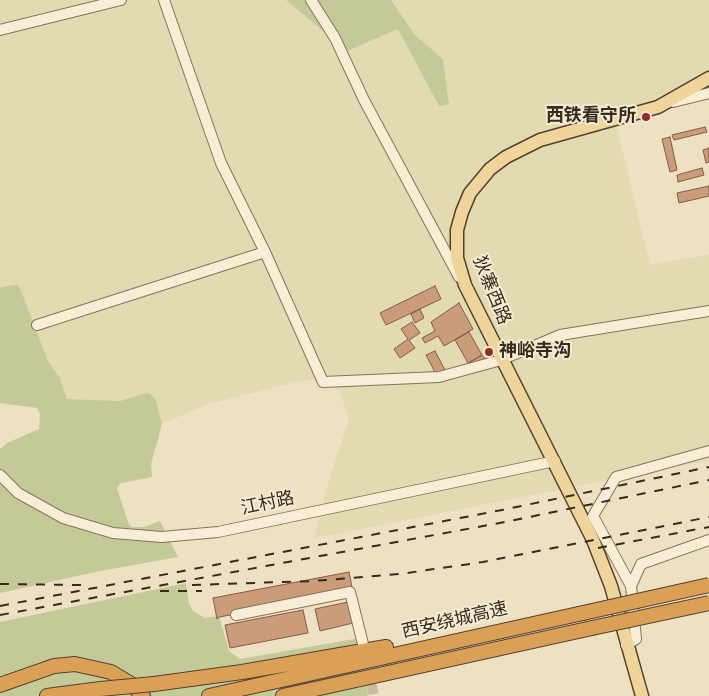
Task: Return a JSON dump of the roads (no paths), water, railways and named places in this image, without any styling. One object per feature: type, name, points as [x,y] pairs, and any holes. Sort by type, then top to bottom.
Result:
[{"type":"highway","name":"西安绕城高速","points":[[208,696],[709,585]]},
{"type":"highway","name":"西安绕城高速","points":[[283,696],[417,668],[709,602]]},
{"type":"highway","points":[[46,696],[154,684],[518,627]]},
{"type":"highway","points":[[0,685],[54,666],[76,664],[111,672],[132,684],[143,696]]},
{"type":"highway","points":[[323,696],[417,668]]},
{"type":"main road","name":"狄寨西路","points":[[642,696],[603,563],[554,461],[472,302],[458,268],[456,240],[464,207],[482,177],[506,156],[528,145],[658,107],[681,96],[709,78]]},
{"type":"main road","name":"狄寨西路","points":[[626,646],[637,696]]},
{"type":"street","points":[[0,30],[121,0]]},
{"type":"street","points":[[164,0],[221,163],[265,252],[323,382],[439,377],[501,360],[560,335],[709,311]]},
{"type":"street","points":[[311,0],[335,38],[364,100],[472,302]]},
{"type":"street","points":[[658,107],[709,93]]},
{"type":"street","points":[[37,325],[265,252]]},
{"type":"street","points":[[626,646],[636,639],[631,586],[593,516],[616,477],[709,452]]},
{"type":"street","name":"江村路","points":[[0,475],[18,493],[63,518],[113,533],[162,537],[218,532],[554,461]]},
{"type":"street","points":[[631,586],[641,564],[709,540]]},
{"type":"street","points":[[236,615],[350,592],[363,644]]},
{"type":"tunnel","points":[[365,655],[374,696]]},
{"type":"railway","points":[[0,606],[502,510],[709,467]]},
{"type":"railway","points":[[0,615],[505,522],[709,480]]},
{"type":"railway","points":[[192,585],[313,581],[400,574],[483,562],[709,517]]},
{"type":"railway","points":[[598,548],[709,527]]},
{"type":"railway","points":[[0,584],[82,585]]},
{"type":"railway","points":[[160,591],[202,591]]},
{"type":"place","name":"西铁看守所","points":[[646,117]]},
{"type":"place","name":"神峪寺沟","points":[[489,352]]}]
